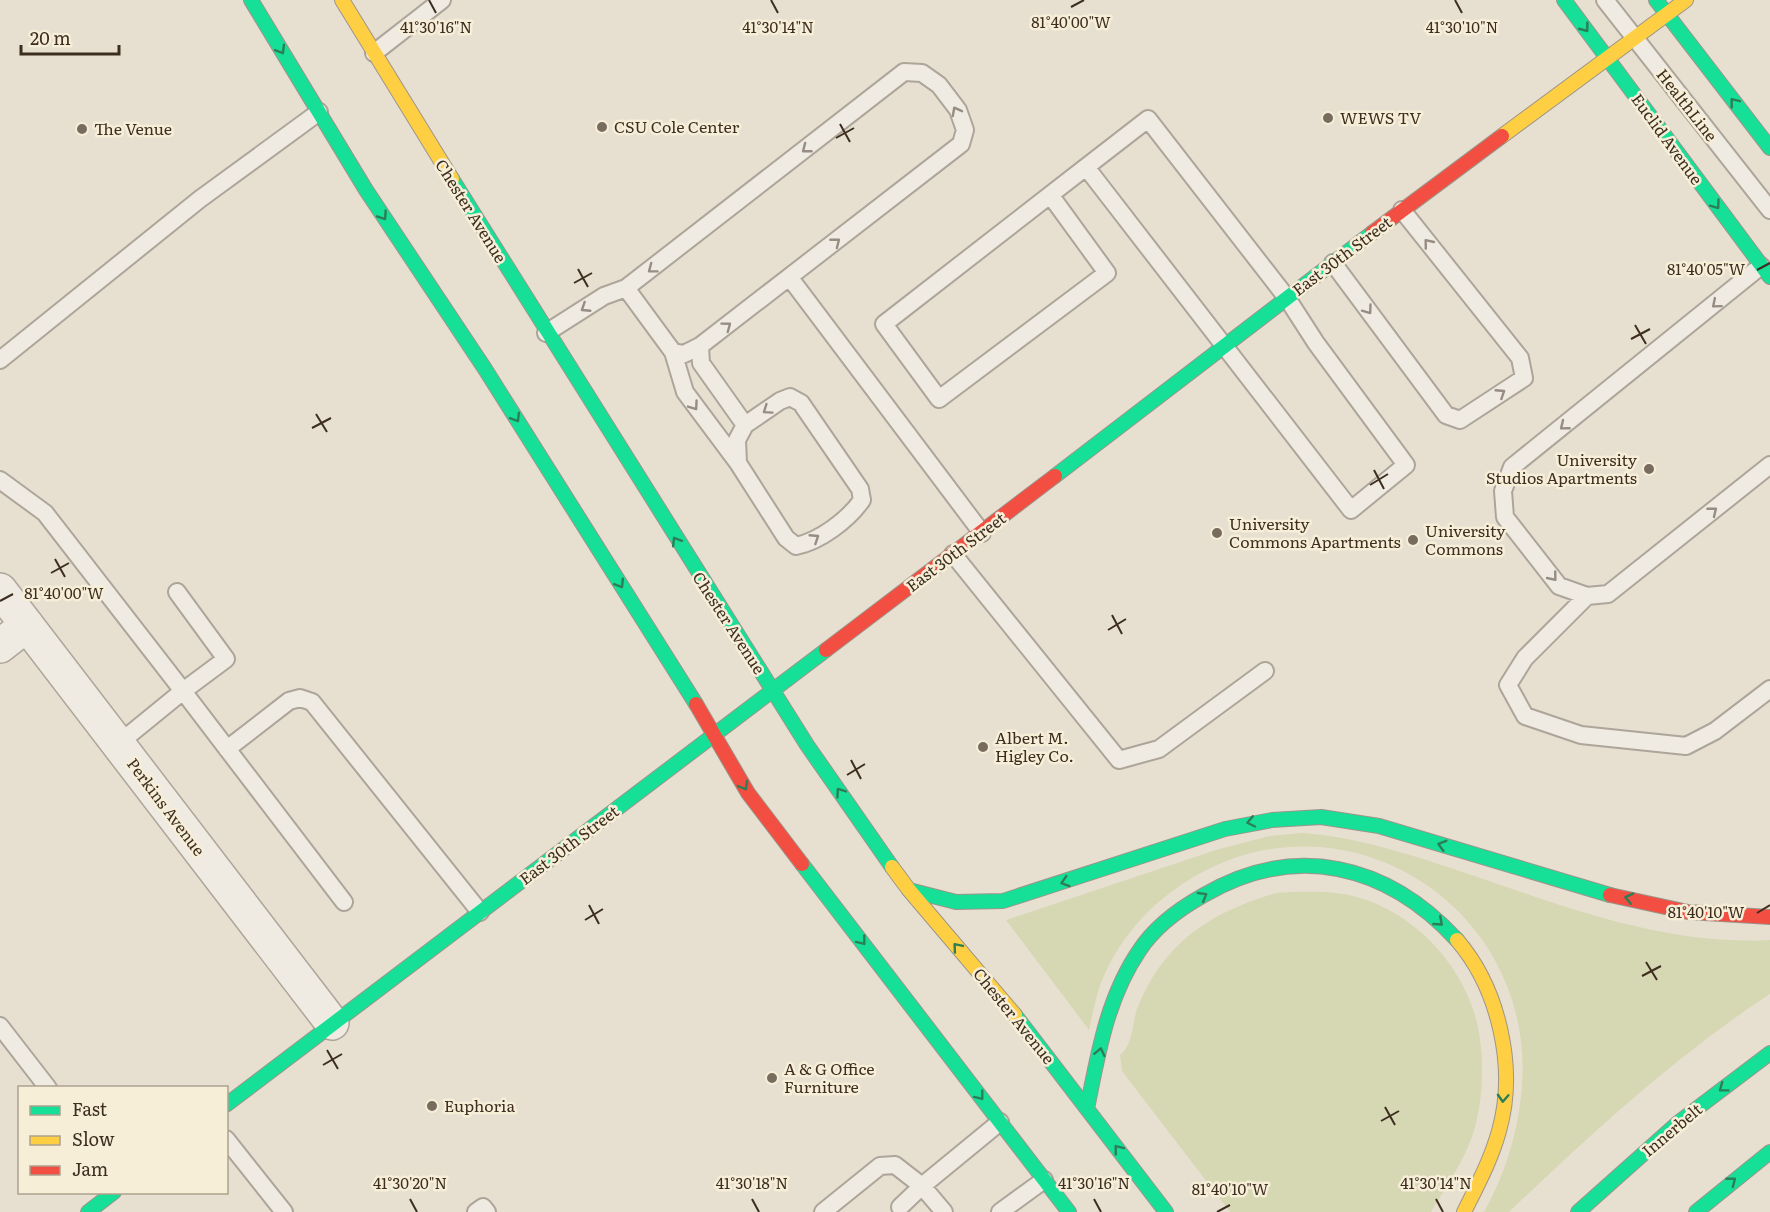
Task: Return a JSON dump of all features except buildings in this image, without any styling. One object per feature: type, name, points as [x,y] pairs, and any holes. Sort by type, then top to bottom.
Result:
[{"type":"main road","points":[[251,0],[366,190],[491,379],[715,735],[747,793],[1068,1212]]},
{"type":"main road","name":"Chester Avenue","points":[[342,0],[546,333],[731,629],[774,690],[807,745],[909,890],[1018,1019],[1166,1212]]},
{"type":"main road","name":"Euclid Avenue","points":[[1564,0],[1765,272]]},
{"type":"main road","points":[[1656,0],[1770,148]]},
{"type":"main road","name":"East 30th Street","points":[[228,1103],[981,533],[1402,210],[1686,0]]},
{"type":"main road","points":[[909,890],[952,903],[973,905],[1003,901],[1221,828],[1271,818],[1323,817],[1379,827],[1578,886],[1659,905],[1745,918],[1770,917]]},
{"type":"main road","points":[[1087,1109],[1108,1014],[1118,987],[1139,950],[1165,920],[1199,897],[1235,878],[1266,870],[1306,864],[1352,871],[1380,880],[1418,903],[1457,938],[1488,989],[1503,1049],[1504,1104],[1493,1146],[1464,1212]]},
{"type":"main road","name":"Innerbelt","points":[[1578,1212],[1679,1122],[1770,1053]]},
{"type":"main road","points":[[1696,1212],[1770,1152]]},
{"type":"main road","points":[[88,1212],[111,1194]]},
{"type":"street","name":"Perkins Avenue","points":[[0,590],[332,1023]]},
{"type":"street","points":[[0,646],[27,625]]},
{"type":"lane","points":[[374,52],[442,0]]},
{"type":"lane","name":"HealthLine","points":[[1605,0],[1770,210]]},
{"type":"lane","points":[[546,333],[604,296],[626,288],[904,72],[922,73],[939,85],[958,110],[965,130],[961,144],[700,346],[684,354],[673,352]]},
{"type":"lane","points":[[0,360],[200,199],[319,112]]},
{"type":"lane","points":[[1051,196],[1107,273],[939,399],[884,324],[1051,196],[1086,167],[1148,119],[1287,298],[1316,343],[1406,465],[1351,510],[1086,167]]},
{"type":"lane","points":[[1333,263],[1446,415],[1460,420],[1524,378],[1520,358],[1402,210]]},
{"type":"lane","points":[[1765,272],[1512,467],[1503,491],[1505,517],[1559,586],[1587,596],[1608,594],[1770,465]]},
{"type":"lane","points":[[790,278],[981,533]]},
{"type":"lane","points":[[626,288],[673,352],[685,392],[713,433],[738,463],[786,538],[796,546],[808,544],[852,513],[862,500],[861,489],[801,403],[790,397],[780,401],[745,425],[737,440],[738,463]]},
{"type":"lane","points":[[700,346],[701,363],[745,425]]},
{"type":"lane","points":[[0,480],[45,513],[344,902]]},
{"type":"lane","points":[[953,554],[1119,759],[1159,749],[1265,671]]},
{"type":"lane","points":[[118,744],[226,659],[177,592]]},
{"type":"lane","points":[[1587,596],[1525,658],[1508,685],[1525,716],[1581,735],[1686,746],[1715,731],[1770,689]]},
{"type":"lane","points":[[227,749],[289,701],[300,698],[312,702],[480,912]]},
{"type":"lane","points":[[0,1026],[46,1086]]},
{"type":"lane","points":[[900,1208],[922,1186],[1000,1122]]},
{"type":"lane","points":[[228,1142],[284,1212]]},
{"type":"lane","points":[[823,1212],[880,1166],[895,1165],[922,1186],[944,1212]]},
{"type":"lane","points":[[1000,1212],[1044,1180]]},
{"type":"lane","points":[[476,1212],[483,1207],[487,1212]]},
{"type":"green space","points":[[1302,833],[1342,838],[1400,852],[1610,920],[1689,936],[1729,940],[1770,940],[1770,994],[1667,1070],[1603,1125],[1509,1212],[1484,1212],[1503,1170],[1516,1126],[1521,1096],[1519,1027],[1498,966],[1463,916],[1415,878],[1359,854],[1298,847],[1235,858],[1174,890],[1132,929],[1103,978],[1089,1030],[1006,920],[1216,850],[1269,836]]},
{"type":"green space","points":[[1276,893],[1335,893],[1361,898],[1385,908],[1408,922],[1429,940],[1447,960],[1462,983],[1473,1007],[1481,1044],[1480,1101],[1473,1135],[1457,1169],[1431,1212],[1230,1212],[1122,1071],[1120,1055],[1130,1040],[1137,1009],[1160,966],[1175,948],[1192,933],[1230,910]]},
{"type":"traffic: fast","points":[[251,0],[366,190],[485,369],[696,704]]},
{"type":"traffic: fast","points":[[1564,0],[1770,277]]},
{"type":"traffic: fast","points":[[1656,0],[1770,148]]},
{"type":"traffic: fast","points":[[452,179],[807,745],[892,867]]},
{"type":"traffic: fast","points":[[1055,476],[1372,233]]},
{"type":"traffic: fast","points":[[228,1103],[826,650]]},
{"type":"traffic: fast","points":[[909,890],[956,902],[1003,901],[1225,829],[1272,820],[1321,817],[1379,826],[1610,895]]},
{"type":"traffic: fast","points":[[802,864],[1069,1212]]},
{"type":"traffic: fast","points":[[1087,1109],[1111,1007],[1139,951],[1152,934],[1177,912],[1204,895],[1238,879],[1272,869],[1306,866],[1338,869],[1370,878],[1401,893],[1430,914],[1457,940]]},
{"type":"traffic: fast","points":[[1015,1015],[1166,1212]]},
{"type":"traffic: fast","points":[[1578,1212],[1679,1122],[1770,1053]]},
{"type":"traffic: fast","points":[[1696,1212],[1770,1152]]},
{"type":"traffic: fast","points":[[88,1212],[111,1194]]},
{"type":"traffic: slow","points":[[342,0],[452,179]]},
{"type":"traffic: slow","points":[[1502,136],[1686,0]]},
{"type":"traffic: slow","points":[[892,867],[1015,1015]]},
{"type":"traffic: slow","points":[[1457,940],[1472,960],[1493,1005],[1505,1056],[1506,1081],[1504,1107],[1496,1142],[1464,1212]]},
{"type":"traffic: jam","points":[[1372,233],[1502,136]]},
{"type":"traffic: jam","points":[[826,650],[1055,476]]},
{"type":"traffic: jam","points":[[696,704],[748,793],[802,864]]},
{"type":"traffic: jam","points":[[1610,895],[1688,912],[1770,917]]},
{"type":"place","name":"WEWS TV","points":[[1328,118]]},
{"type":"place","name":"CSU Cole Center","points":[[602,127]]},
{"type":"place","name":"The Venue","points":[[82,129]]},
{"type":"place","name":"University Studios Apartments","points":[[1649,469]]},
{"type":"place","name":"University Commons Apartments","points":[[1217,533]]},
{"type":"place","name":"University Commons","points":[[1413,540]]},
{"type":"place","name":"Albert M. Higley Co.","points":[[983,747]]},
{"type":"place","name":"A & G Office Furniture","points":[[772,1078]]},
{"type":"place","name":"Euphoria","points":[[432,1106]]}]
